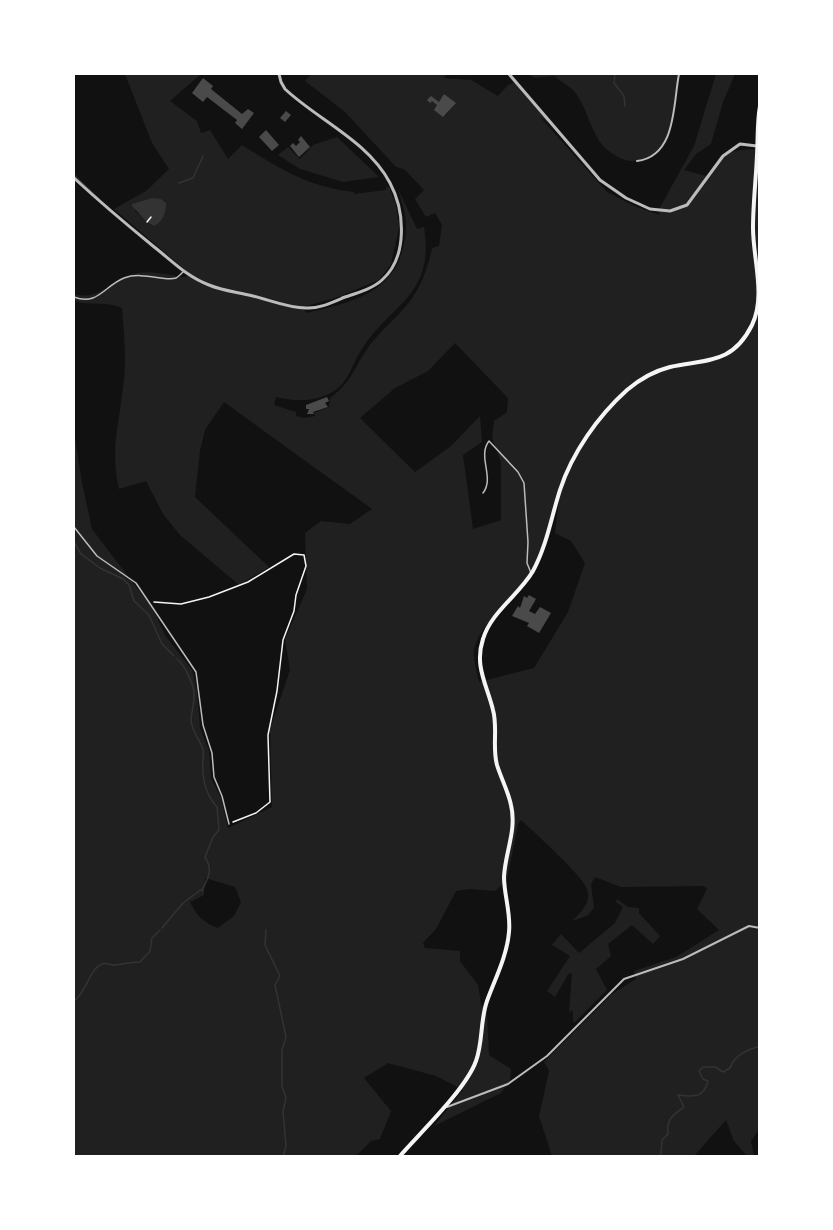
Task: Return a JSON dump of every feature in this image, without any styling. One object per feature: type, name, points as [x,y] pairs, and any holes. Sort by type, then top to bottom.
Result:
[{"type":"main road","points":[[400,1156],[463,1084],[475,1064],[484,1011],[507,944],[509,921],[504,875],[511,840],[512,807],[497,764],[495,720],[480,671],[479,656],[483,639],[491,622],[514,597],[531,573],[546,543],[560,489],[592,429],[606,411],[643,378],[670,367],[708,362],[723,356],[741,341],[751,327],[758,298],[753,231],[759,106]]},
{"type":"street","points":[[74,178],[100,203],[184,272],[202,282],[222,289],[306,308],[323,305],[369,288],[384,279],[392,268],[397,254],[402,227],[399,207],[389,181],[360,148],[339,129],[285,89],[280,82],[279,74]]},
{"type":"street","points":[[510,74],[600,180],[626,198],[650,209],[670,212],[687,205],[723,156],[740,144],[757,146]]},
{"type":"street","points":[[637,161],[652,157],[666,139],[679,74]]},
{"type":"street","points":[[441,1109],[508,1084],[548,1056],[624,979],[684,959],[749,926],[759,928]]},
{"type":"lane","points":[[74,297],[82,301],[96,298],[124,278],[142,275],[171,279],[177,278],[184,272]]},
{"type":"lane","points":[[483,493],[486,489],[487,473],[485,450],[489,441],[518,472],[524,483],[527,563],[531,573]]},
{"type":"lane","points":[[74,527],[97,556],[136,583],[196,672],[203,725],[212,753],[214,777],[222,796],[229,824]]},
{"type":"path","points":[[147,222],[151,217]]},
{"type":"path","points":[[150,602],[182,604],[209,597],[248,582],[294,554],[303,555],[306,566],[296,595],[294,611],[283,640],[277,691],[268,735],[270,802],[256,813],[229,824]]},
{"type":"shaded area","points":[[125,74],[201,74],[170,101],[197,121],[201,133],[210,130],[228,159],[242,145],[282,169],[322,186],[354,192],[354,194],[386,190],[386,187],[389,187],[396,205],[399,228],[391,264],[379,280],[338,297],[303,307],[306,313],[337,306],[366,294],[389,276],[398,264],[403,248],[406,223],[398,189],[417,229],[424,227],[426,250],[423,269],[417,284],[374,333],[359,354],[344,382],[327,395],[313,399],[291,400],[276,397],[274,405],[296,412],[296,416],[304,418],[315,416],[314,413],[329,407],[330,398],[345,384],[368,348],[411,300],[423,278],[432,248],[439,246],[442,225],[435,213],[426,217],[415,199],[424,190],[404,169],[396,167],[345,112],[305,81],[311,74],[447,74],[443,78],[471,80],[498,96],[508,85],[516,82],[555,128],[539,116],[607,192],[634,206],[660,215],[658,211],[694,146],[716,74],[735,74],[723,102],[711,144],[696,154],[684,170],[706,176],[719,161],[734,151],[759,149],[760,1128],[751,1141],[754,1156],[747,1156],[734,1141],[726,1120],[694,1156],[552,1156],[539,1116],[549,1071],[544,1062],[612,994],[636,979],[634,971],[676,957],[719,930],[697,909],[707,889],[704,886],[621,887],[595,877],[591,884],[594,908],[587,916],[572,921],[587,902],[588,894],[584,883],[521,820],[518,824],[507,880],[495,891],[470,889],[456,891],[436,929],[423,943],[425,948],[460,951],[460,961],[478,985],[481,1004],[487,1014],[489,1055],[511,1069],[510,1081],[501,1093],[434,1126],[463,1090],[436,1076],[388,1063],[364,1078],[391,1111],[380,1139],[371,1141],[356,1156],[74,1156],[74,431],[92,529],[153,609],[165,635],[192,670],[197,690],[200,728],[209,751],[211,778],[221,798],[228,828],[272,807],[270,729],[290,670],[285,639],[307,589],[305,533],[321,521],[350,524],[372,509],[224,402],[205,430],[200,451],[195,497],[269,567],[239,585],[180,535],[163,514],[146,481],[119,489],[115,450],[125,367],[122,308],[74,301],[74,294],[91,295],[138,273],[185,277],[190,274],[114,209],[146,191],[169,169],[152,143]],"holes":[[[444,94],[455,103],[445,116],[435,108]],[[135,203],[163,217],[154,226],[135,211]],[[455,343],[508,398],[507,412],[494,421],[492,438],[501,462],[501,520],[473,529],[463,455],[482,442],[480,416],[451,446],[415,472],[360,418],[395,388],[428,371]],[[559,498],[555,533],[571,541],[585,563],[568,612],[534,668],[479,682],[474,654],[478,639],[491,619],[526,582],[544,545]],[[205,878],[235,887],[241,902],[234,916],[218,928],[201,918],[190,902],[204,895]]]},
{"type":"shaded area","points":[[527,74],[679,74],[670,129],[657,152],[646,159],[628,161],[601,143],[581,101],[571,88],[554,76],[536,78]]},
{"type":"shaded area","points":[[337,137],[379,177],[343,182],[300,169],[278,155],[288,147],[300,159],[313,145]]},
{"type":"shaded area","points":[[152,198],[161,199],[166,203],[160,222],[154,226],[132,206],[132,204]]},
{"type":"shaded area","points":[[617,899],[628,907],[639,908],[639,913],[660,936],[653,944],[632,925],[608,944],[611,956],[596,969],[607,990],[573,1022],[573,1010],[569,1012],[572,974],[569,973],[555,997],[547,991],[570,956],[552,945],[561,934],[579,953],[615,923],[623,907],[616,902]]},
{"type":"building","points":[[203,78],[213,86],[211,89],[242,114],[248,109],[254,113],[242,129],[235,123],[237,120],[207,97],[203,102],[192,93]]},
{"type":"building","points":[[444,94],[456,103],[443,117],[434,110],[437,105],[427,100],[431,96],[439,102]]},
{"type":"building","points":[[286,111],[291,115],[285,122],[280,118]]},
{"type":"building","points":[[266,130],[279,145],[272,151],[259,137]]},
{"type":"building","points":[[301,136],[310,147],[299,157],[290,146],[293,143],[296,146]]},
{"type":"building","points":[[327,397],[329,401],[325,403],[328,407],[313,412],[314,414],[307,414],[309,409],[306,409],[306,405]]},
{"type":"building","points":[[529,595],[536,599],[529,611],[535,614],[540,607],[551,613],[539,633],[527,626],[529,623],[512,616],[518,606],[520,608],[524,596],[527,598]]},
{"type":"waterway","points":[[615,74],[614,83],[624,96],[625,106]]},
{"type":"waterway","points":[[179,183],[193,178],[203,156]]},
{"type":"waterway","points":[[74,175],[99,199]]},
{"type":"waterway","points":[[74,542],[81,554],[129,585],[134,601],[149,615],[162,644],[174,656]]},
{"type":"waterway","points":[[177,659],[186,671],[193,687],[191,723],[203,750],[203,774],[206,789],[217,807],[219,830],[213,837],[205,857],[209,871],[202,891]]},
{"type":"waterway","points":[[162,928],[183,903],[202,889]]},
{"type":"waterway","points":[[74,1001],[94,971],[102,964],[140,962],[150,951],[152,938],[160,930]]},
{"type":"waterway","points":[[266,930],[265,945],[280,976],[275,985],[286,1037],[282,1050],[282,1086],[286,1098],[283,1111],[286,1146],[283,1156]]},
{"type":"waterway","points":[[659,1156],[662,1140],[668,1134],[669,1121],[684,1107],[678,1095],[697,1095],[706,1087],[708,1081],[703,1079],[699,1071],[703,1067],[715,1067],[723,1072],[730,1068],[742,1054],[760,1046]]}]
